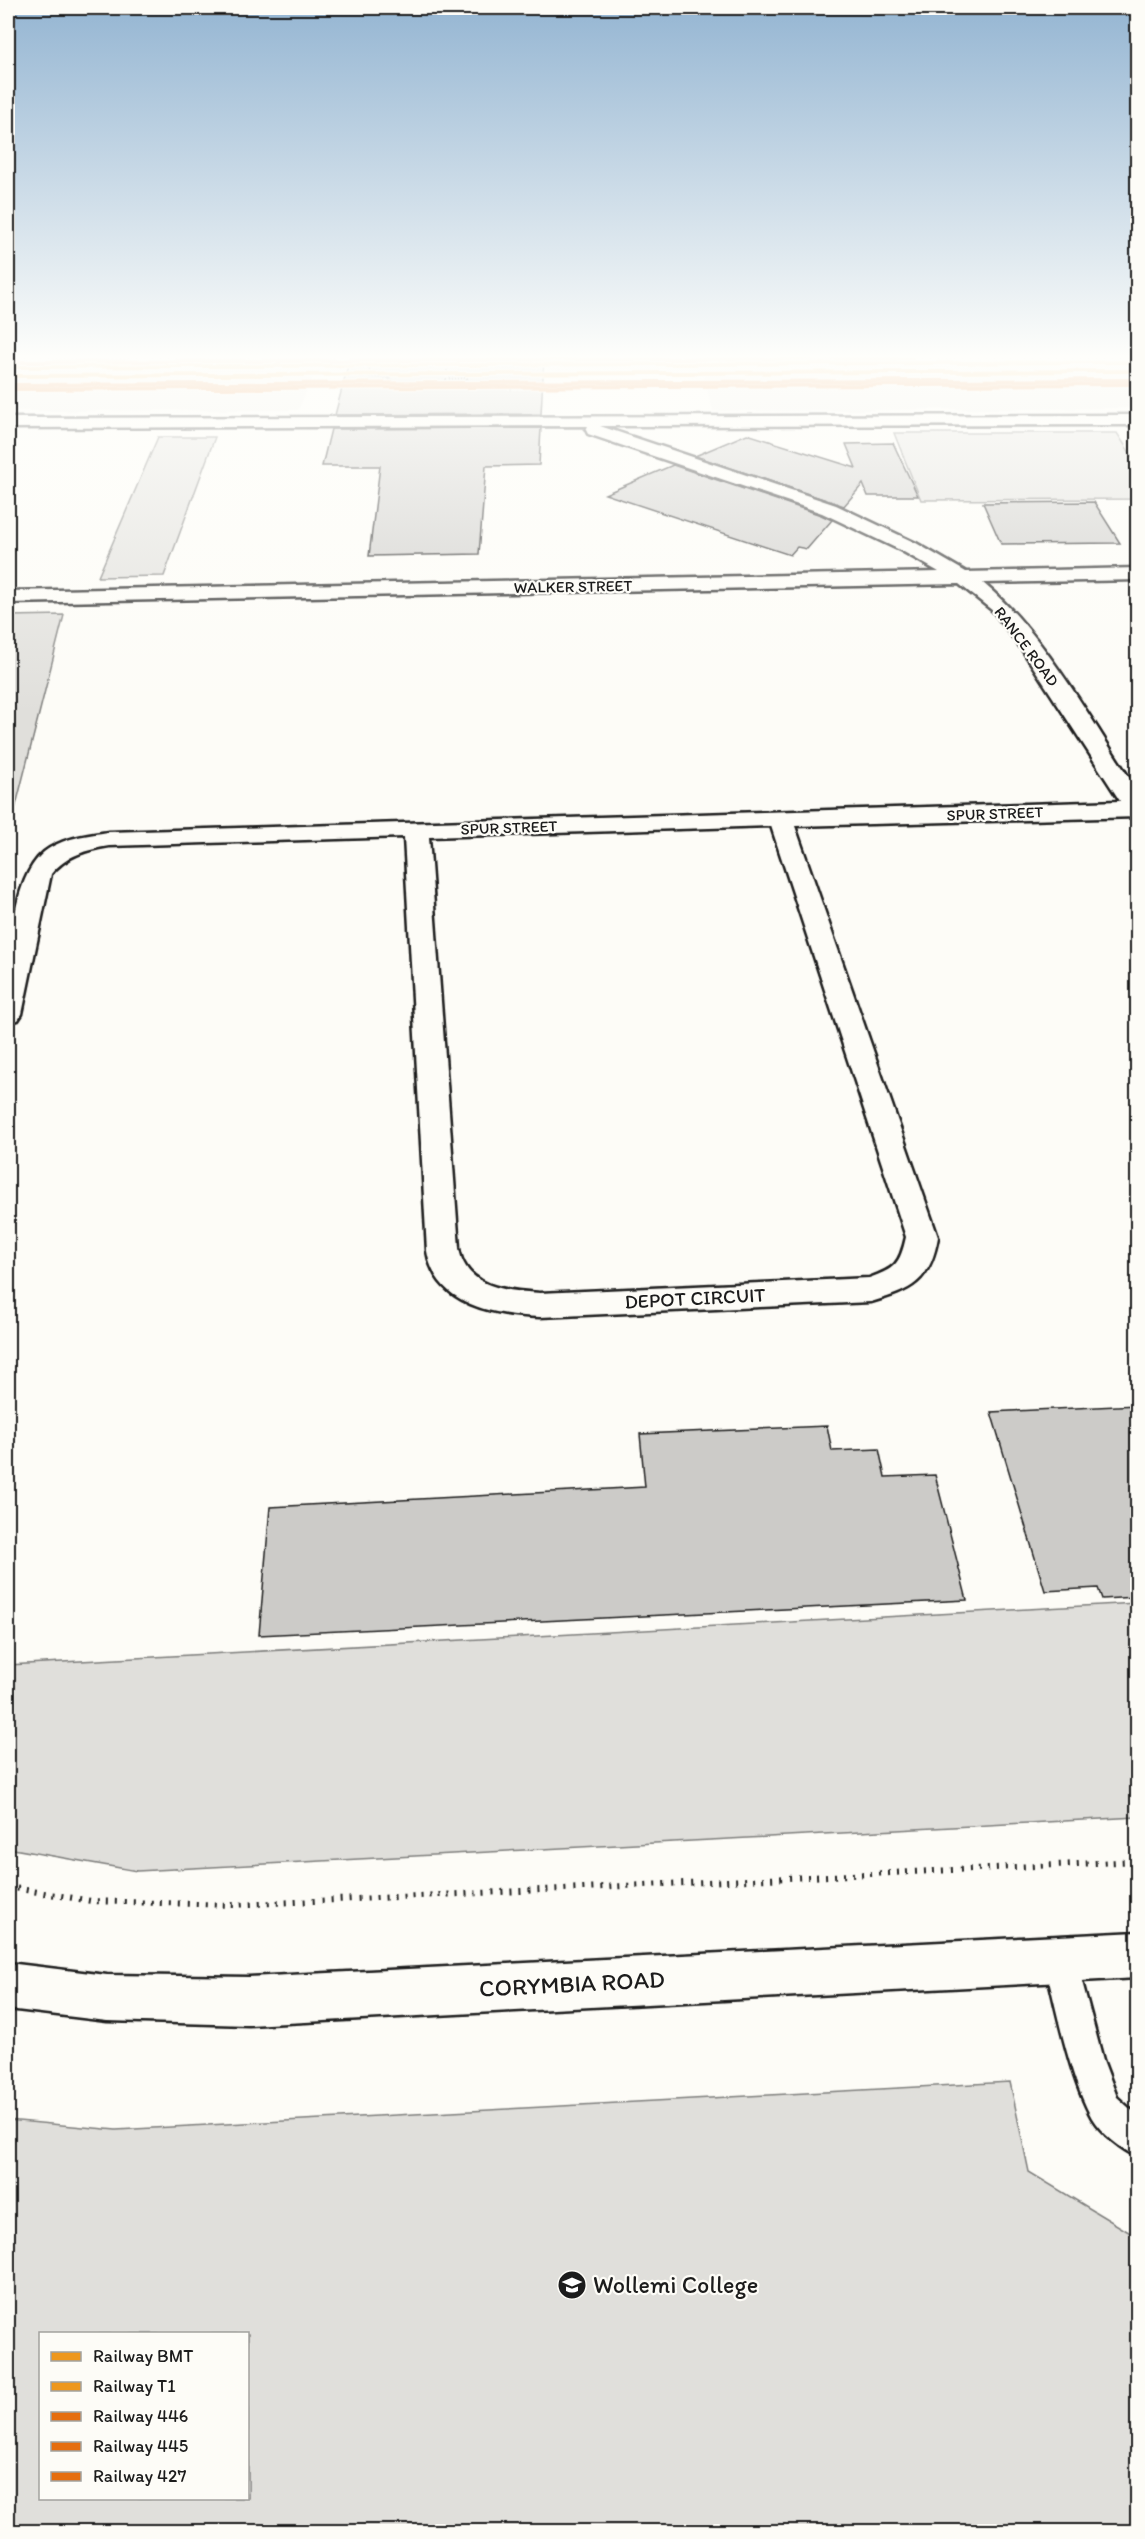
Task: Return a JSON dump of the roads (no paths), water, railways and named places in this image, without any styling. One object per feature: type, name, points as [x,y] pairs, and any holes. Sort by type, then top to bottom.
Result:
[{"type":"street","name":"RANCE ROAD","points":[[732,476],[829,509],[909,547],[964,578],[1000,607],[1030,645],[1137,809]]},
{"type":"street","name":"WALKER STREET","points":[[8,597],[1137,574]]},
{"type":"street","name":"SPUR STREET","points":[[8,1014],[39,873],[49,859],[63,849],[80,843],[109,839],[1137,809]]},
{"type":"street","name":"DEPOT CIRCUIT","points":[[416,830],[442,1237],[446,1264],[465,1288],[498,1303],[540,1305],[871,1290],[899,1281],[918,1262],[922,1237],[781,820]]},
{"type":"street","name":"CORYMBIA ROAD","points":[[8,1986],[107,1998],[249,2001],[1137,1955]]},
{"type":"lane","points":[[1060,1959],[1087,2060],[1105,2108],[1137,2140]]},
{"type":"place","name":"Wollemi College","points":[[572,2285]]}]
